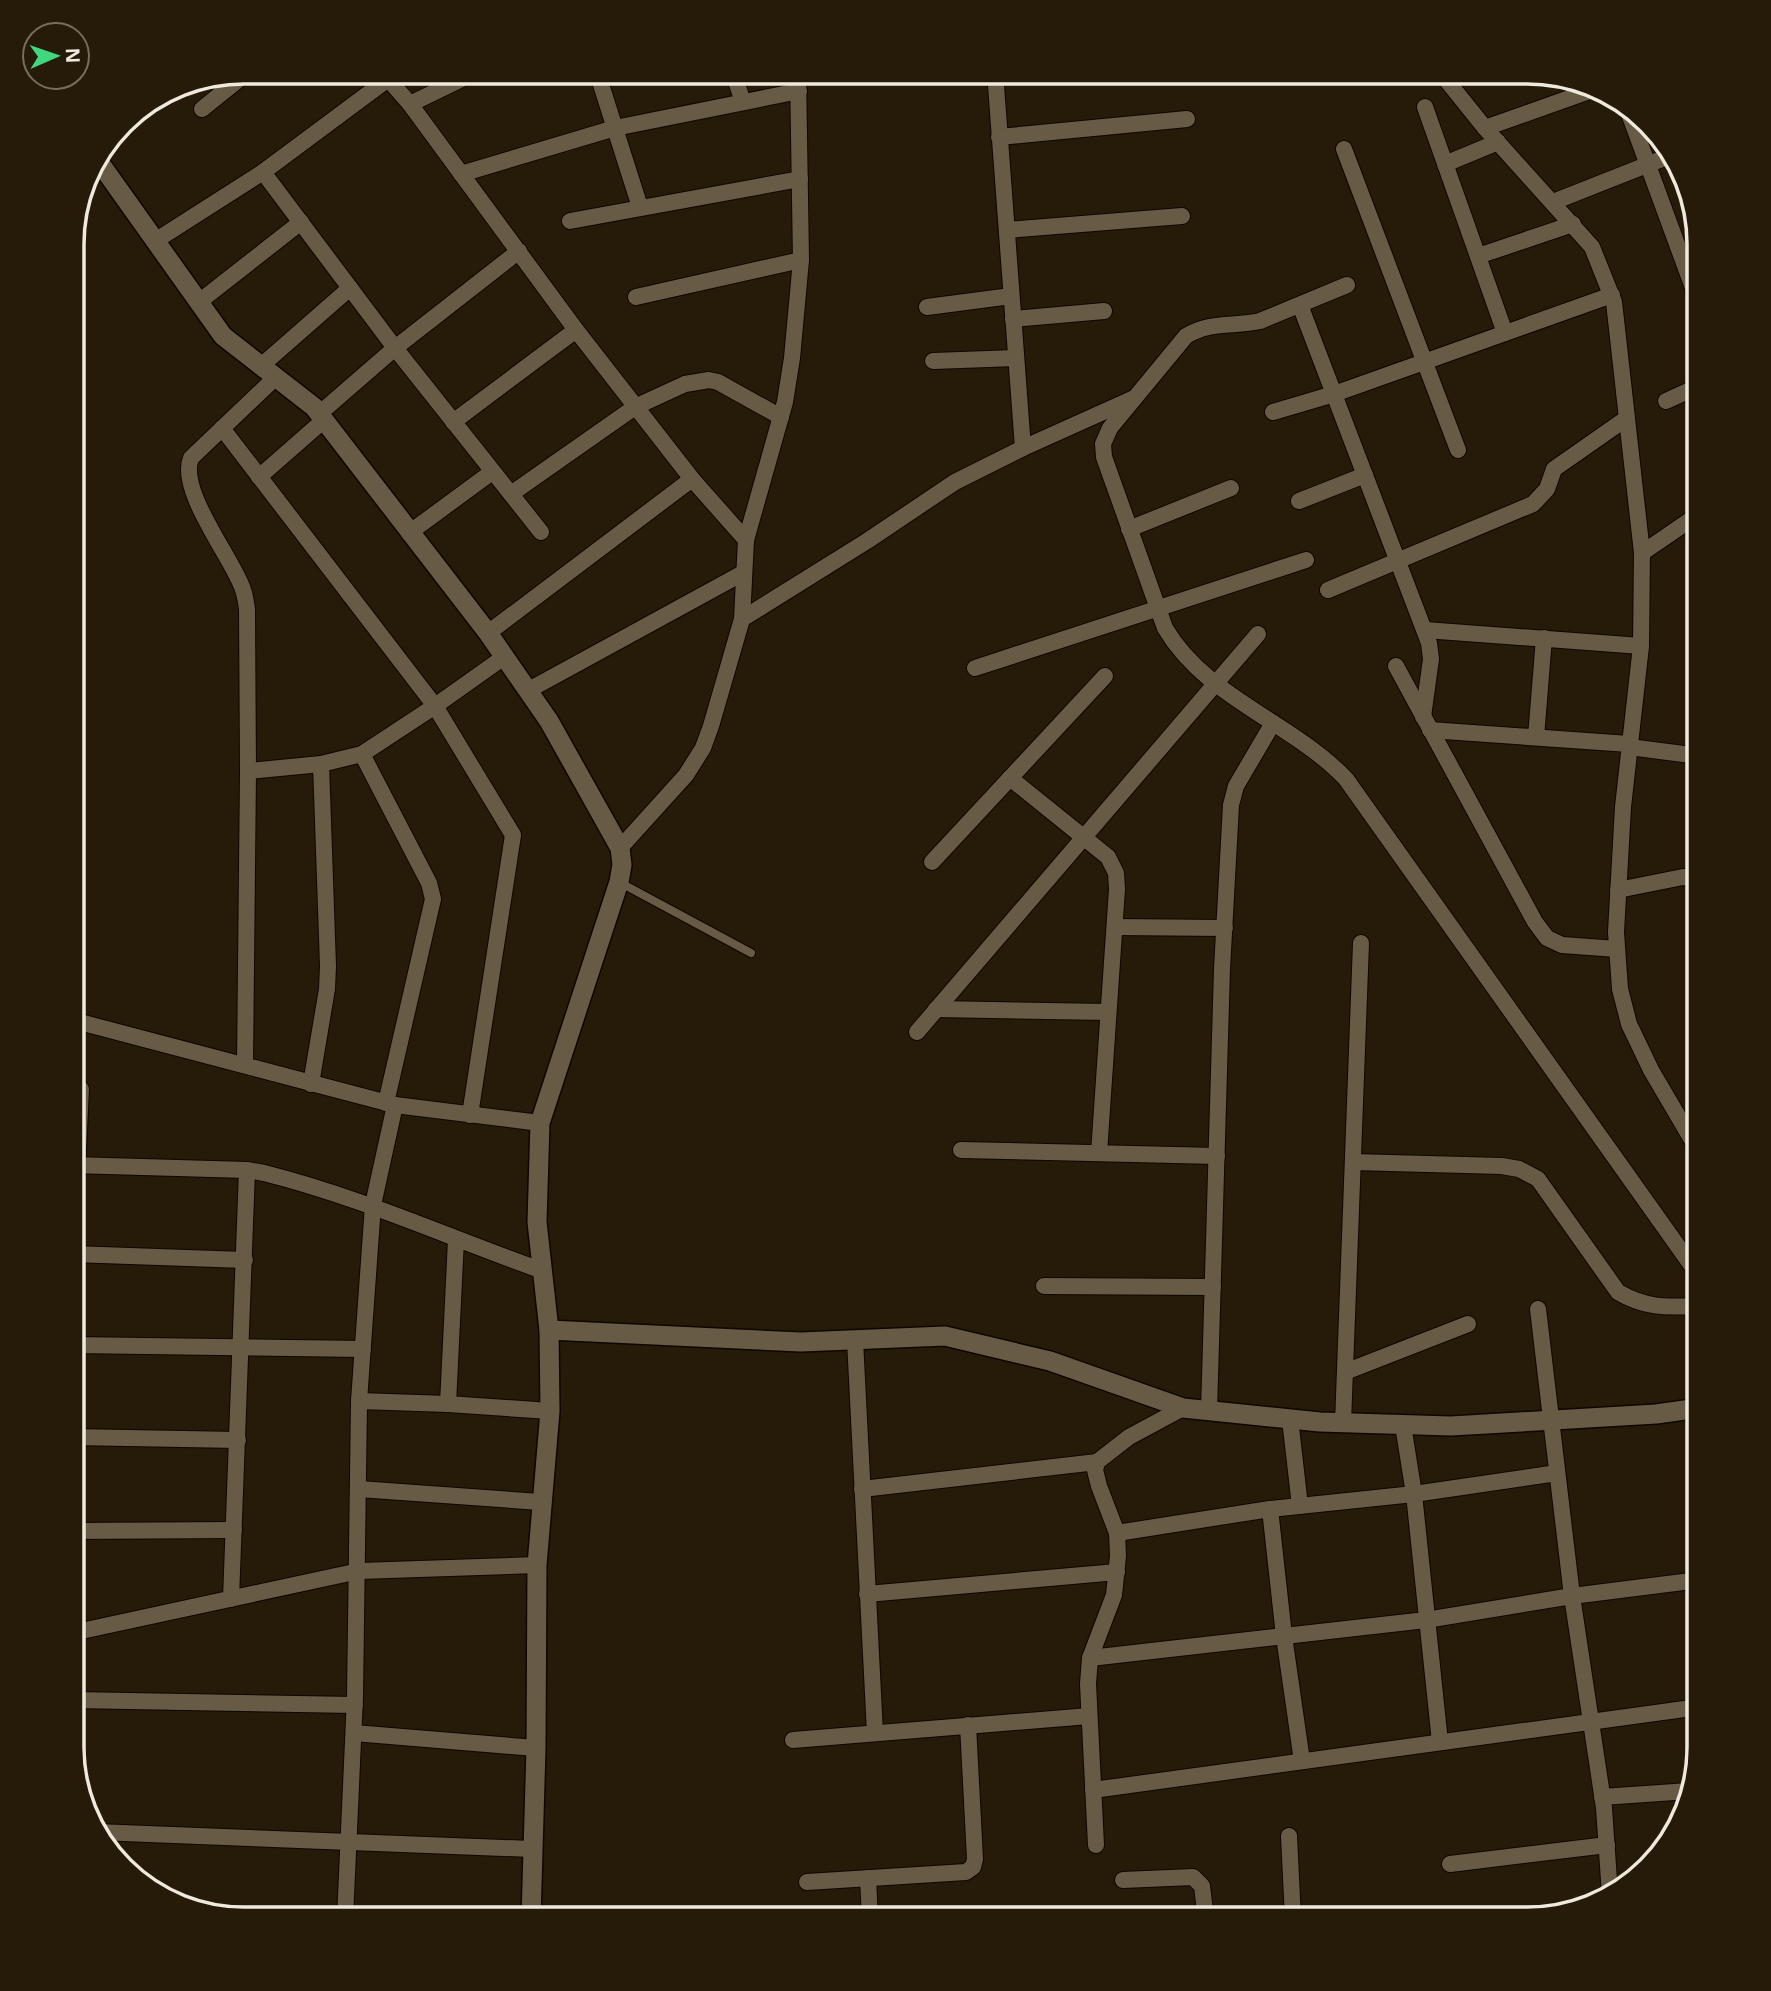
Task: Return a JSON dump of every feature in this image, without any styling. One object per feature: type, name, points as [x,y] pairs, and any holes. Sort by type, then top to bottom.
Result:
[{"type":"street","points":[[155,241],[263,172],[374,84]]},
{"type":"street","points":[[393,84],[635,407],[691,479],[746,540]]},
{"type":"street","points":[[410,104],[451,84]]},
{"type":"street","points":[[601,84],[640,208]]},
{"type":"street","points":[[737,84],[743,102]]},
{"type":"street","points":[[620,848],[687,775],[703,748],[742,620],[746,540],[789,379],[801,260],[799,84]]},
{"type":"street","points":[[996,84],[1023,448]]},
{"type":"street","points":[[1450,84],[1485,128],[1592,247],[1612,295],[1642,553],[1641,646],[1629,745],[1618,890],[1616,932],[1620,989],[1629,1024],[1651,1070],[1687,1132]]},
{"type":"street","points":[[202,109],[232,85]]},
{"type":"street","points":[[461,174],[615,128],[799,91]]},
{"type":"street","points":[[1485,128],[1581,94]]},
{"type":"street","points":[[1425,107],[1505,333]]},
{"type":"street","points":[[999,137],[1187,119]]},
{"type":"street","points":[[1634,126],[1687,270]]},
{"type":"street","points":[[1445,164],[1498,142]]},
{"type":"street","points":[[1344,149],[1458,450]]},
{"type":"street","points":[[1553,202],[1662,158]]},
{"type":"street","points":[[103,168],[223,336],[321,417],[488,634],[549,721],[620,848],[622,865],[618,882],[540,1123],[537,1222],[549,1330],[550,1411],[540,1502],[537,1565],[536,1748],[531,1907]]},
{"type":"street","points":[[263,172],[395,348],[541,532]]},
{"type":"street","points":[[570,221],[800,179]]},
{"type":"street","points":[[1007,230],[1182,216]]},
{"type":"street","points":[[199,302],[301,222]]},
{"type":"street","points":[[1478,256],[1573,224]]},
{"type":"street","points":[[259,477],[395,348],[519,251]]},
{"type":"street","points":[[1682,256],[1687,254]]},
{"type":"street","points":[[636,297],[801,260]]},
{"type":"street","points":[[1347,285],[1246,324],[1199,328],[1186,336],[1110,428],[1103,444],[1104,457],[1129,529],[1157,608],[1172,641],[1216,685],[1327,760],[1346,779],[1687,1259]]},
{"type":"street","points":[[245,1065],[248,771],[245,597],[191,488],[187,467],[191,458],[222,428],[269,372],[350,288]]},
{"type":"street","points":[[1273,412],[1334,394],[1612,295]]},
{"type":"street","points":[[927,307],[1012,296]]},
{"type":"street","points":[[1300,304],[1425,630],[1431,659],[1427,723]]},
{"type":"street","points":[[1013,319],[1104,311]]},
{"type":"street","points":[[453,422],[576,330]]},
{"type":"street","points":[[933,361],[1016,358]]},
{"type":"street","points":[[511,494],[635,407],[685,384],[709,380],[718,383],[781,417]]},
{"type":"street","points":[[1666,401],[1687,391]]},
{"type":"street","points":[[742,620],[955,482],[1135,398]]},
{"type":"street","points":[[1328,590],[1533,504],[1547,489],[1553,469],[1627,418]]},
{"type":"street","points":[[222,428],[435,706],[513,835],[470,1115]]},
{"type":"street","points":[[409,533],[492,472]]},
{"type":"street","points":[[1299,501],[1365,475]]},
{"type":"street","points":[[488,634],[691,479]]},
{"type":"street","points":[[1129,529],[1231,488]]},
{"type":"street","points":[[1642,553],[1687,522]]},
{"type":"street","points":[[975,668],[1306,560]]},
{"type":"street","points":[[527,691],[743,573]]},
{"type":"street","points":[[1425,630],[1641,646]]},
{"type":"street","points":[[917,1032],[1258,634]]},
{"type":"street","points":[[1536,737],[1544,638]]},
{"type":"street","points":[[248,771],[321,764],[362,754],[504,657]]},
{"type":"street","points":[[1396,666],[1528,910],[1547,938],[1562,945],[1617,949]]},
{"type":"street","points":[[932,862],[1105,676]]},
{"type":"street","points":[[1209,1411],[1231,805],[1236,786],[1273,723]]},
{"type":"street","points":[[1427,723],[1536,737],[1629,745],[1687,754]]},
{"type":"street","points":[[346,1907],[359,1571],[359,1401],[373,1205],[390,1104],[433,899],[429,883],[362,754]]},
{"type":"street","points":[[311,1084],[327,989],[328,966],[321,764]]},
{"type":"street","points":[[1010,778],[1108,857],[1116,873],[1115,926],[1099,1153]]},
{"type":"street","points":[[1618,890],[1687,878]]},
{"type":"street","points":[[1115,926],[1225,928]]},
{"type":"street","points":[[1343,1423],[1361,943]]},
{"type":"street","points":[[936,1009],[1108,1012]]},
{"type":"street","points":[[84,1023],[390,1104],[540,1123]]},
{"type":"street","points":[[961,1150],[1217,1156]]},
{"type":"street","points":[[1353,1162],[1502,1166],[1519,1169],[1538,1179],[1618,1292],[1636,1303],[1660,1307],[1687,1306]]},
{"type":"street","points":[[84,1166],[247,1170],[283,1177],[373,1205],[456,1240],[543,1270]]},
{"type":"street","points":[[231,1599],[247,1170]]},
{"type":"street","points":[[448,1404],[456,1240]]},
{"type":"street","points":[[84,1254],[244,1260]]},
{"type":"street","points":[[1044,1286],[1213,1287]]},
{"type":"street","points":[[1538,1309],[1572,1595],[1602,1797],[1610,1884]]},
{"type":"street","points":[[1345,1372],[1468,1324]]},
{"type":"street","points":[[549,1330],[801,1342],[945,1336],[1050,1361],[1183,1408],[1343,1423],[1451,1426],[1656,1414],[1687,1410]]},
{"type":"street","points":[[855,1340],[875,1733]]},
{"type":"street","points":[[84,1345],[363,1349]]},
{"type":"street","points":[[359,1401],[550,1411]]},
{"type":"street","points":[[862,1489],[1097,1462],[1129,1437],[1183,1408]]},
{"type":"street","points":[[1290,1419],[1300,1506]]},
{"type":"street","points":[[1403,1425],[1414,1494],[1440,1742]]},
{"type":"street","points":[[84,1437],[238,1440]]},
{"type":"street","points":[[1096,1845],[1088,1684],[1090,1658],[1114,1595],[1117,1533],[1099,1486],[1095,1470],[1097,1462]]},
{"type":"street","points":[[1117,1533],[1270,1508],[1414,1494],[1557,1473]]},
{"type":"street","points":[[359,1489],[540,1502]]},
{"type":"street","points":[[1270,1508],[1284,1636],[1303,1761]]},
{"type":"street","points":[[84,1531],[234,1530]]},
{"type":"street","points":[[84,1630],[359,1571],[537,1565]]},
{"type":"street","points":[[867,1594],[1116,1572]]},
{"type":"street","points":[[1090,1658],[1426,1619],[1572,1595],[1687,1581]]},
{"type":"street","points":[[84,1700],[355,1705]]},
{"type":"street","points":[[1093,1790],[1687,1709]]},
{"type":"street","points":[[793,1740],[1089,1716]]},
{"type":"street","points":[[807,1882],[966,1872],[973,1867],[975,1859],[968,1725]]},
{"type":"street","points":[[354,1733],[536,1748]]},
{"type":"street","points":[[1602,1797],[1681,1792]]},
{"type":"street","points":[[109,1832],[532,1849]]},
{"type":"street","points":[[1289,1836],[1292,1907]]},
{"type":"street","points":[[1450,1864],[1607,1846]]},
{"type":"street","points":[[1123,1880],[1193,1877],[1202,1886],[1205,1907]]},
{"type":"street","points":[[868,1878],[869,1907]]},
{"type":"lane","points":[[618,882],[751,953]]}]
